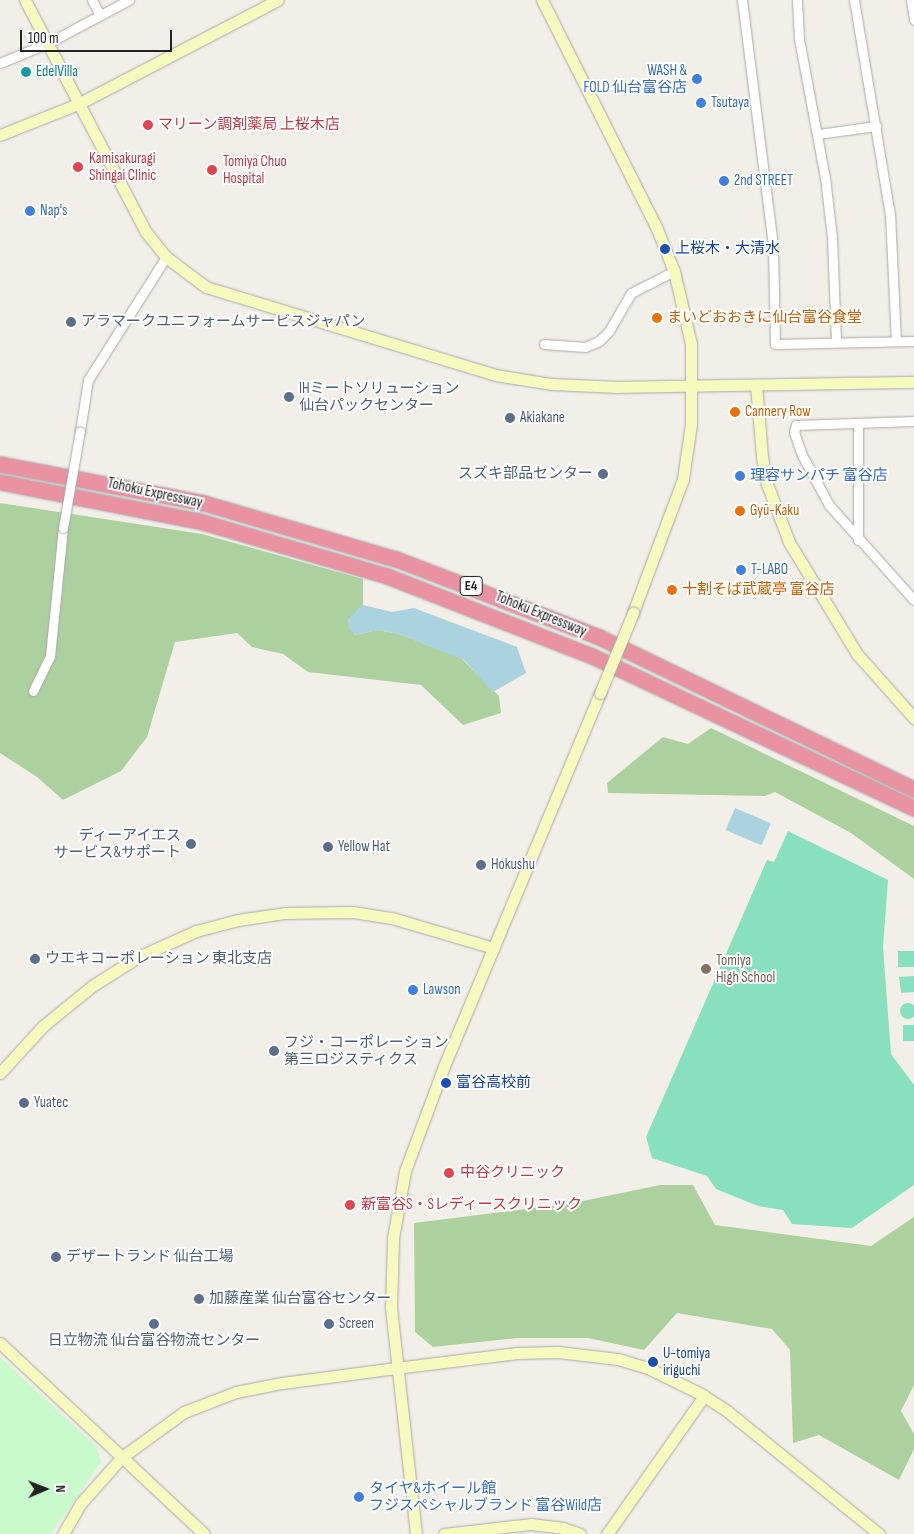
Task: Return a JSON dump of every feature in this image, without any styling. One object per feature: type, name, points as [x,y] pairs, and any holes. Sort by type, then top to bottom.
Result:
[{"type":"highway","name":"Tohoku Expressway","points":[[0,464],[204,503],[396,559],[599,637],[914,789]]},
{"type":"highway","name":"Tohoku Expressway","points":[[0,482],[199,521],[387,576],[590,655],[914,808]]},
{"type":"street","points":[[25,0],[145,231],[166,257],[184,274],[226,295],[495,374],[573,386],[914,382]]},
{"type":"street","points":[[92,0],[100,15]]},
{"type":"street","points":[[0,63],[48,43],[129,0]]},
{"type":"street","points":[[0,135],[78,104],[278,0]]},
{"type":"street","points":[[416,1534],[396,1368],[390,1270],[392,1240],[406,1171],[444,1066],[633,613],[683,479],[689,449],[693,386],[686,312],[674,271],[657,229],[542,0]]},
{"type":"street","points":[[742,0],[773,247],[775,344],[914,341]]},
{"type":"street","points":[[797,0],[799,39],[818,134],[832,237],[836,342]]},
{"type":"street","points":[[854,0],[876,126],[893,243],[896,341]]},
{"type":"street","points":[[911,0],[914,20]]},
{"type":"street","points":[[818,134],[876,126]]},
{"type":"street","points":[[34,691],[50,656],[63,528],[88,380],[166,257]]},
{"type":"street","points":[[544,344],[585,348],[599,341],[609,331],[632,293],[674,271]]},
{"type":"street","points":[[756,385],[762,457],[767,484],[789,542],[857,654],[914,718]]},
{"type":"street","points":[[914,421],[796,425],[794,432],[816,483],[858,540],[914,600]]},
{"type":"street","points":[[858,423],[858,540]]},
{"type":"street","points":[[0,1073],[43,1026],[92,986],[138,957],[196,932],[238,920],[285,913],[353,912],[392,918],[494,948]]},
{"type":"street","points":[[0,1342],[204,1534]]},
{"type":"street","points":[[63,1534],[81,1503],[122,1457],[184,1412],[236,1392],[282,1383],[517,1353],[589,1354],[648,1368],[704,1396],[727,1411],[879,1534]]},
{"type":"street","points":[[607,1534],[704,1396]]},
{"type":"street","points":[[444,1534],[531,1524],[563,1528],[580,1534]]},
{"type":"green space","points":[[0,503],[202,534],[363,579],[363,605],[348,620],[355,635],[378,630],[399,634],[461,658],[499,696],[501,713],[463,725],[421,685],[308,672],[283,654],[252,647],[237,633],[175,642],[147,737],[121,771],[63,800],[37,777],[0,753]]},
{"type":"green space","points":[[711,728],[914,826],[914,879],[851,833],[775,792],[765,796],[608,793],[607,783],[663,737],[688,744]]},
{"type":"green space","points":[[788,831],[888,880],[883,947],[891,1054],[914,1085],[914,1185],[852,1228],[792,1224],[783,1210],[758,1206],[716,1189],[707,1176],[652,1158],[646,1137],[767,860],[774,862]]},
{"type":"green space","points":[[898,951],[914,951],[914,967],[898,967]]},
{"type":"green space","points":[[914,976],[914,992],[901,993],[899,977]]},
{"type":"green space","points":[[908,1003],[914,1005],[916,1011],[914,1017],[908,1019],[902,1017],[900,1011],[902,1005]]},
{"type":"green space","points":[[903,1025],[914,1025],[914,1041],[903,1041]]},
{"type":"green space","points":[[660,1185],[693,1185],[715,1225],[871,1246],[914,1217],[914,1385],[901,1411],[914,1434],[914,1449],[899,1480],[819,1435],[793,1443],[790,1350],[772,1329],[677,1313],[644,1350],[588,1338],[517,1338],[433,1347],[415,1332],[414,1223],[573,1203]]},
{"type":"green space","points":[[0,1357],[97,1447],[101,1462],[51,1534],[0,1534]]},
{"type":"water","points":[[363,605],[392,612],[414,608],[517,647],[526,673],[493,692],[464,660],[399,634],[378,630],[356,635],[349,629],[348,619]]},
{"type":"water","points":[[735,808],[771,823],[762,845],[726,830]]},
{"type":"place","name":"EdelVilla","points":[[26,72]]},
{"type":"place","name":"WASH & FOLD 仙台富谷店","points":[[697,79]]},
{"type":"place","name":"Tsutaya","points":[[701,103]]},
{"type":"place","name":"マリーン調剤薬局 上桜木店","points":[[148,125]]},
{"type":"place","name":"Kamisakuragi Shingai Clinic","points":[[78,167]]},
{"type":"place","name":"Tomiya Chuo Hospital","points":[[212,170]]},
{"type":"place","name":"2nd STREET","points":[[724,181]]},
{"type":"place","name":"Nap's","points":[[30,211]]},
{"type":"place","name":"上桜木・大清水","points":[[665,249]]},
{"type":"place","name":"まいどおおきに仙台富谷食堂","points":[[657,318]]},
{"type":"place","name":"アラマークユニフォームサービスジャパン","points":[[71,322]]},
{"type":"place","name":"IHミートソリューション 仙台パックセンター","points":[[289,397]]},
{"type":"place","name":"Cannery Row","points":[[735,412]]},
{"type":"place","name":"Akiakane","points":[[510,418]]},
{"type":"place","name":"スズキ部品センター","points":[[603,474]]},
{"type":"place","name":"理容サンパチ 富谷店","points":[[740,476]]},
{"type":"place","name":"Gyū-Kaku","points":[[740,511]]},
{"type":"place","name":"T-LABO","points":[[741,570]]},
{"type":"place","name":"十割そば武蔵亭 富谷店","points":[[672,590]]},
{"type":"place","name":"ディーアイエス サービス&サポート","points":[[191,844]]},
{"type":"place","name":"Yellow Hat","points":[[328,847]]},
{"type":"place","name":"Hokushu","points":[[481,865]]},
{"type":"place","name":"ウエキコーポレーション 東北支店","points":[[35,959]]},
{"type":"place","name":"Tomiya High School","points":[[706,969]]},
{"type":"place","name":"Lawson","points":[[413,990]]},
{"type":"place","name":"フジ・コーポレーション 第三ロジスティクス","points":[[274,1051]]},
{"type":"place","name":"富谷高校前","points":[[446,1083]]},
{"type":"place","name":"Yuatec","points":[[24,1103]]},
{"type":"place","name":"中谷クリニック","points":[[449,1173]]},
{"type":"place","name":"新富谷S・Sレディースクリニック","points":[[350,1205]]},
{"type":"place","name":"デザートランド 仙台工場","points":[[56,1257]]},
{"type":"place","name":"加藤産業 仙台富谷センター","points":[[199,1299]]},
{"type":"place","name":"日立物流 仙台富谷物流センター","points":[[154,1324]]},
{"type":"place","name":"Screen","points":[[329,1324]]},
{"type":"place","name":"U-tomiya iriguchi","points":[[653,1362]]},
{"type":"place","name":"タイヤ&ホイール館 フジスペシャルブランド 富谷Wild店","points":[[359,1497]]}]
